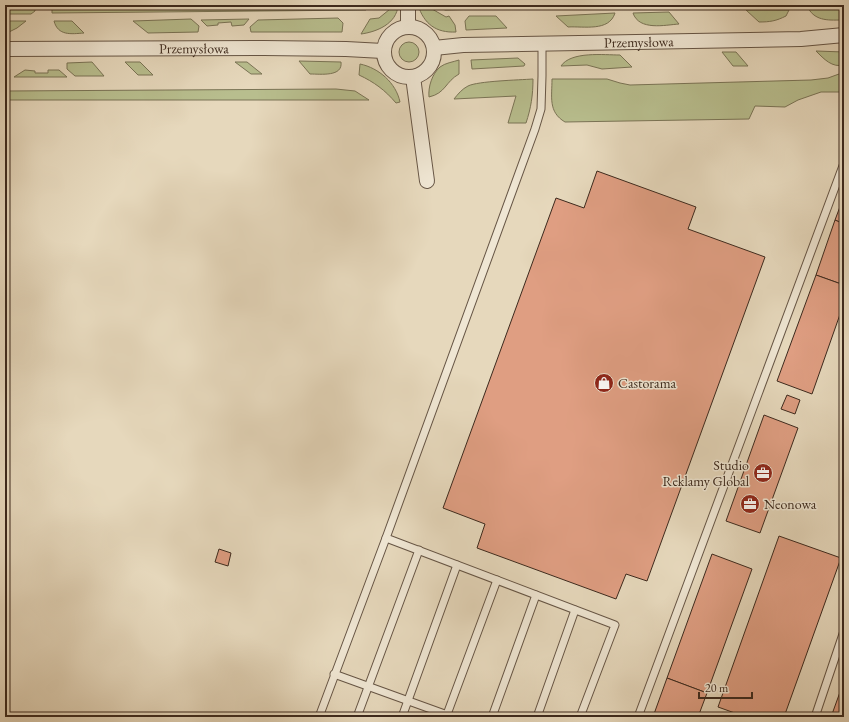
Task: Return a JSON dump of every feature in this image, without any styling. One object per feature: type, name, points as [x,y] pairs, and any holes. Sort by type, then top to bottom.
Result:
[{"type":"street","points":[[408,5],[408,26]]},
{"type":"street","points":[[408,26],[425,32],[431,39],[434,48],[434,58],[430,66],[422,73],[414,77],[404,77],[396,74],[389,68],[384,60],[383,51],[385,42],[391,34],[399,28],[408,26]]},
{"type":"street","name":"Przemysłowa","points":[[434,48],[463,45],[625,43],[844,36]]},
{"type":"street","name":"Przemysłowa","points":[[5,49],[272,48],[383,51]]},
{"type":"street","points":[[414,77],[427,181]]},
{"type":"lane","points":[[319,717],[535,129],[541,109],[542,43]]},
{"type":"lane","points":[[638,717],[844,163]]},
{"type":"lane","points":[[386,538],[615,625],[580,717]]},
{"type":"lane","points":[[357,717],[419,550]]},
{"type":"lane","points":[[402,717],[457,565]]},
{"type":"lane","points":[[334,674],[449,716],[497,580]]},
{"type":"lane","points":[[492,717],[536,595]]},
{"type":"lane","points":[[537,717],[575,610]]},
{"type":"lane","points":[[815,717],[844,631]]},
{"type":"green space","points":[[5,5],[35,5],[35,11],[31,14],[5,14]]},
{"type":"green space","points":[[52,5],[370,5],[366,10],[52,13]]},
{"type":"green space","points":[[395,5],[398,5],[397,12],[390,22],[379,29],[361,34],[370,19],[379,18]]},
{"type":"green space","points":[[418,5],[425,5],[446,17],[449,16],[455,25],[456,32],[442,31],[432,26],[427,22]]},
{"type":"green space","points":[[437,5],[615,5],[615,6],[445,10]]},
{"type":"green space","points":[[844,7],[844,20],[819,18],[811,13],[808,8]]},
{"type":"green space","points":[[746,10],[789,10],[786,16],[779,19],[759,22]]},
{"type":"green space","points":[[669,12],[679,24],[660,26],[646,25],[636,19],[633,13]]},
{"type":"green space","points":[[615,13],[612,19],[607,23],[602,26],[595,27],[568,27],[556,16]]},
{"type":"green space","points":[[469,16],[496,16],[507,28],[466,30],[465,21]]},
{"type":"green space","points":[[338,18],[343,23],[342,32],[251,32],[250,27],[258,20]]},
{"type":"green space","points":[[191,19],[199,26],[198,32],[148,33],[133,21]]},
{"type":"green space","points":[[249,19],[244,25],[232,26],[231,22],[207,26],[201,20]]},
{"type":"green space","points":[[5,21],[26,21],[17,28],[5,34]]},
{"type":"green space","points":[[54,21],[72,21],[84,33],[70,34],[62,32],[56,26]]},
{"type":"green space","points":[[405,42],[413,42],[419,48],[419,56],[413,62],[405,62],[399,56],[399,48]]},
{"type":"green space","points":[[816,51],[844,52],[844,65],[840,66],[832,64],[825,60]]},
{"type":"green space","points":[[722,52],[736,52],[748,66],[733,66]]},
{"type":"green space","points":[[620,55],[632,67],[602,69],[587,65],[561,66],[566,61],[580,56]]},
{"type":"green space","points":[[518,58],[525,64],[524,66],[472,69],[471,60]]},
{"type":"green space","points":[[459,60],[459,74],[454,77],[439,93],[429,97],[431,81],[437,70],[444,64]]},
{"type":"green space","points":[[299,61],[341,62],[341,67],[339,70],[330,74],[310,74]]},
{"type":"green space","points":[[92,62],[104,76],[75,76],[67,69],[67,63]]},
{"type":"green space","points":[[125,62],[140,62],[153,75],[138,75]]},
{"type":"green space","points":[[235,62],[247,62],[262,74],[251,74]]},
{"type":"green space","points":[[360,64],[374,69],[386,77],[395,89],[400,102],[396,103],[388,94],[370,80],[359,75]]},
{"type":"green space","points":[[25,70],[35,71],[35,73],[48,73],[48,70],[59,70],[67,77],[14,77]]},
{"type":"green space","points":[[839,74],[844,76],[844,92],[821,92],[798,100],[785,107],[755,106],[749,119],[565,122],[556,114],[552,104],[552,79],[607,79],[630,85],[811,80],[828,78]]},
{"type":"green space","points":[[533,79],[533,91],[526,123],[508,123],[516,96],[454,99],[464,89],[473,84]]},
{"type":"green space","points":[[336,89],[355,91],[369,100],[5,100],[5,91]]},
{"type":"building","name":"Castorama","points":[[597,171],[696,207],[688,229],[765,257],[647,581],[626,574],[616,599],[477,548],[485,524],[443,508],[556,198],[584,208]]},
{"type":"building","points":[[844,196],[844,224],[835,220]]},
{"type":"building","points":[[835,220],[844,224],[844,285],[816,275]]},
{"type":"building","points":[[816,275],[844,285],[844,303],[812,394],[777,381]]},
{"type":"building","points":[[787,395],[800,400],[795,414],[781,409]]},
{"type":"building","points":[[764,415],[798,428],[760,533],[726,521]]},
{"type":"building","points":[[779,536],[841,558],[784,717],[746,717],[718,707]]},
{"type":"building","points":[[219,549],[231,553],[228,566],[215,562]]},
{"type":"building","points":[[712,554],[752,569],[707,693],[667,678]]},
{"type":"building","points":[[667,678],[707,693],[698,717],[661,717],[654,714]]},
{"type":"building","points":[[844,681],[844,717],[831,717]]},
{"type":"place","name":"Castorama","points":[[604,383]]},
{"type":"place","name":"Studio Reklamy Global","points":[[763,473]]},
{"type":"place","name":"Neonowa","points":[[750,504]]}]
